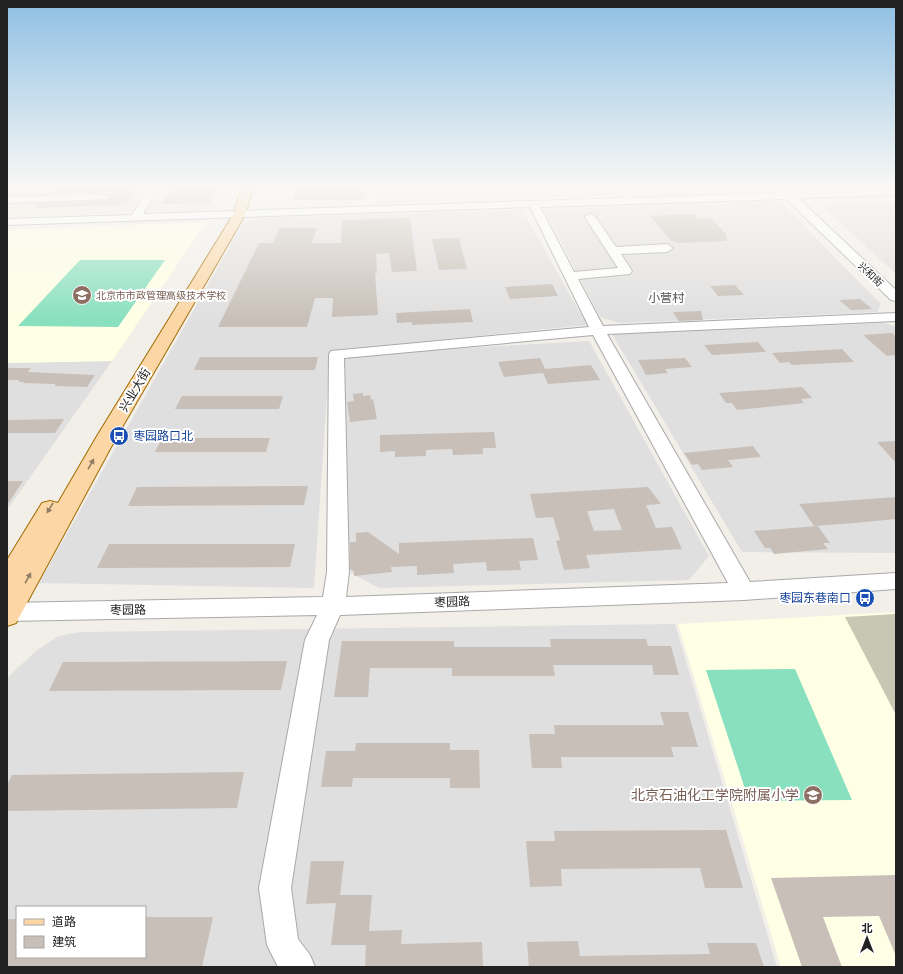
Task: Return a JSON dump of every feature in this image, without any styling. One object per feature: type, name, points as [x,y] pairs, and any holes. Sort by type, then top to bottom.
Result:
[{"type":"main road","name":"兴业大街","points":[[7,581],[204,248],[219,230]]},
{"type":"main road","name":"兴业大街","points":[[8,613],[224,230]]},
{"type":"street","points":[[547,230],[598,330],[744,591]]},
{"type":"street","points":[[570,276],[626,271],[599,230]]},
{"type":"street","name":"兴和街","points":[[827,230],[896,297]]},
{"type":"street","points":[[613,251],[667,248]]},
{"type":"street","points":[[298,967],[283,945],[274,888],[317,640],[333,606],[338,572],[336,354],[598,330],[896,317]]},
{"type":"street","name":"枣园路","points":[[8,613],[333,606],[744,591],[896,581]]},
{"type":"shaded area","name":"北京市市政管理高级技术学校","points":[[7,230],[200,230],[112,361],[7,363]]},
{"type":"shaded area","points":[[239,230],[534,230],[587,325],[330,351],[314,588],[39,583]]},
{"type":"shaded area","points":[[555,230],[808,230],[881,304],[877,312],[620,323],[600,317]]},
{"type":"shaded area","points":[[849,230],[896,230],[896,274]]},
{"type":"shaded area","points":[[884,323],[896,327],[896,553],[742,552],[612,334]]},
{"type":"shaded area","points":[[589,341],[709,556],[689,580],[379,588],[345,570],[343,355]]},
{"type":"shaded area","points":[[112,361],[7,510],[7,363]]},
{"type":"shaded area","name":"北京石油化工学院附属小学","points":[[896,612],[896,967],[781,967],[678,624]]},
{"type":"shaded area","points":[[896,614],[896,715],[845,617]]},
{"type":"shaded area","points":[[675,624],[777,967],[7,967],[7,678],[37,650],[59,636],[81,632]]},
{"type":"green space","points":[[80,260],[165,260],[118,327],[18,326]]},
{"type":"green space","points":[[795,669],[852,800],[749,801],[706,670]]},
{"type":"building","points":[[279,230],[316,230],[312,243],[341,243],[342,230],[412,230],[417,271],[392,272],[389,253],[376,254],[377,273],[375,273],[378,315],[332,317],[333,298],[315,298],[307,327],[218,327],[259,243],[273,243]]},
{"type":"building","points":[[662,230],[723,230],[726,234],[727,241],[677,243],[675,241],[671,241]]},
{"type":"building","points":[[459,238],[467,269],[439,270],[432,239]]},
{"type":"building","points":[[552,284],[558,296],[510,299],[505,287]]},
{"type":"building","points":[[735,285],[744,295],[718,296],[710,286]]},
{"type":"building","points":[[860,299],[872,309],[851,310],[839,300]]},
{"type":"building","points":[[470,309],[473,322],[412,325],[412,322],[397,323],[396,313]]},
{"type":"building","points":[[701,311],[703,320],[679,321],[673,312]]},
{"type":"building","points":[[892,333],[896,336],[896,355],[887,356],[863,335]]},
{"type":"building","points":[[758,342],[766,352],[712,355],[704,345]]},
{"type":"building","points":[[842,349],[854,362],[792,365],[789,362],[780,363],[772,353]]},
{"type":"building","points":[[200,357],[318,357],[315,370],[194,370]]},
{"type":"building","points":[[540,358],[545,369],[591,365],[600,380],[548,384],[543,373],[504,377],[498,362]]},
{"type":"building","points":[[685,358],[692,367],[665,369],[668,373],[646,375],[638,360]]},
{"type":"building","points":[[7,368],[31,368],[28,372],[95,375],[87,387],[54,386],[56,384],[23,383],[24,382],[18,382],[20,380],[7,380]]},
{"type":"building","points":[[802,387],[812,398],[801,399],[804,403],[737,410],[732,403],[726,403],[719,393]]},
{"type":"building","points":[[363,393],[363,396],[370,395],[371,400],[373,399],[377,419],[350,422],[347,402],[354,401],[353,394]]},
{"type":"building","points":[[182,396],[283,396],[279,409],[175,409]]},
{"type":"building","points":[[64,419],[55,433],[7,433],[7,420]]},
{"type":"building","points":[[494,432],[496,448],[483,448],[483,454],[453,455],[452,449],[426,450],[426,456],[395,457],[395,451],[380,452],[380,435]]},
{"type":"building","points":[[162,438],[270,438],[266,452],[155,452]]},
{"type":"building","points":[[896,441],[896,463],[877,442]]},
{"type":"building","points":[[753,446],[761,457],[728,460],[733,467],[702,470],[698,464],[692,465],[684,453]]},
{"type":"building","points":[[7,481],[23,481],[7,505]]},
{"type":"building","points":[[308,486],[304,505],[128,506],[137,487]]},
{"type":"building","points":[[648,487],[661,504],[646,505],[656,528],[672,527],[682,549],[586,555],[590,568],[564,570],[556,541],[560,540],[553,517],[536,518],[530,494]],"holes":[[[614,509],[622,530],[594,531],[587,511]]]},
{"type":"building","points":[[896,497],[896,519],[814,526],[799,504]]},
{"type":"building","points":[[818,526],[830,543],[823,543],[828,549],[774,554],[770,548],[765,548],[754,531]]},
{"type":"building","points":[[368,532],[399,554],[399,543],[533,538],[538,560],[519,561],[521,570],[487,571],[486,562],[453,564],[454,573],[417,575],[417,566],[391,567],[392,572],[354,576],[354,571],[350,569],[350,542],[356,542],[356,533]]},
{"type":"building","points":[[109,544],[295,544],[290,567],[97,568]]},
{"type":"building","points":[[550,639],[646,639],[648,646],[671,646],[679,675],[654,675],[652,665],[553,665],[555,676],[452,676],[452,668],[370,668],[368,697],[334,697],[342,641],[454,641],[454,647],[551,647]]},
{"type":"building","points":[[287,661],[281,690],[49,691],[63,662]]},
{"type":"building","points":[[660,712],[688,712],[698,747],[671,747],[674,757],[561,757],[562,768],[532,768],[529,734],[555,734],[554,725],[664,725]]},
{"type":"building","points":[[356,743],[450,743],[450,750],[479,750],[480,788],[450,788],[450,778],[353,778],[352,787],[321,787],[326,751],[355,751]]},
{"type":"building","points":[[244,772],[237,808],[7,811],[7,785],[12,775]]},
{"type":"building","points":[[726,830],[743,888],[705,888],[700,868],[561,869],[562,886],[530,887],[526,841],[555,841],[554,831]]},
{"type":"building","points":[[311,861],[344,861],[340,895],[372,895],[369,931],[402,930],[401,944],[482,942],[483,967],[365,967],[366,945],[331,945],[336,903],[306,904]]},
{"type":"building","points":[[896,875],[896,956],[879,916],[823,917],[842,967],[802,967],[771,878]]},
{"type":"building","points":[[146,917],[213,917],[202,967],[7,967],[7,919],[16,919],[16,958],[146,958]]},
{"type":"building","points":[[578,941],[580,956],[710,954],[707,943],[756,943],[764,967],[529,967],[527,942]]},
{"type":"place","name":"北京市市政管理高级技术学校","points":[[82,295]]},
{"type":"place","name":"枣园路口北","points":[[119,436]]},
{"type":"place","name":"枣园东巷南口","points":[[865,598]]},
{"type":"place","name":"北京石油化工学院附属小学","points":[[813,795]]},
{"type":"district","name":"小营村","points":[[666,298]]}]
